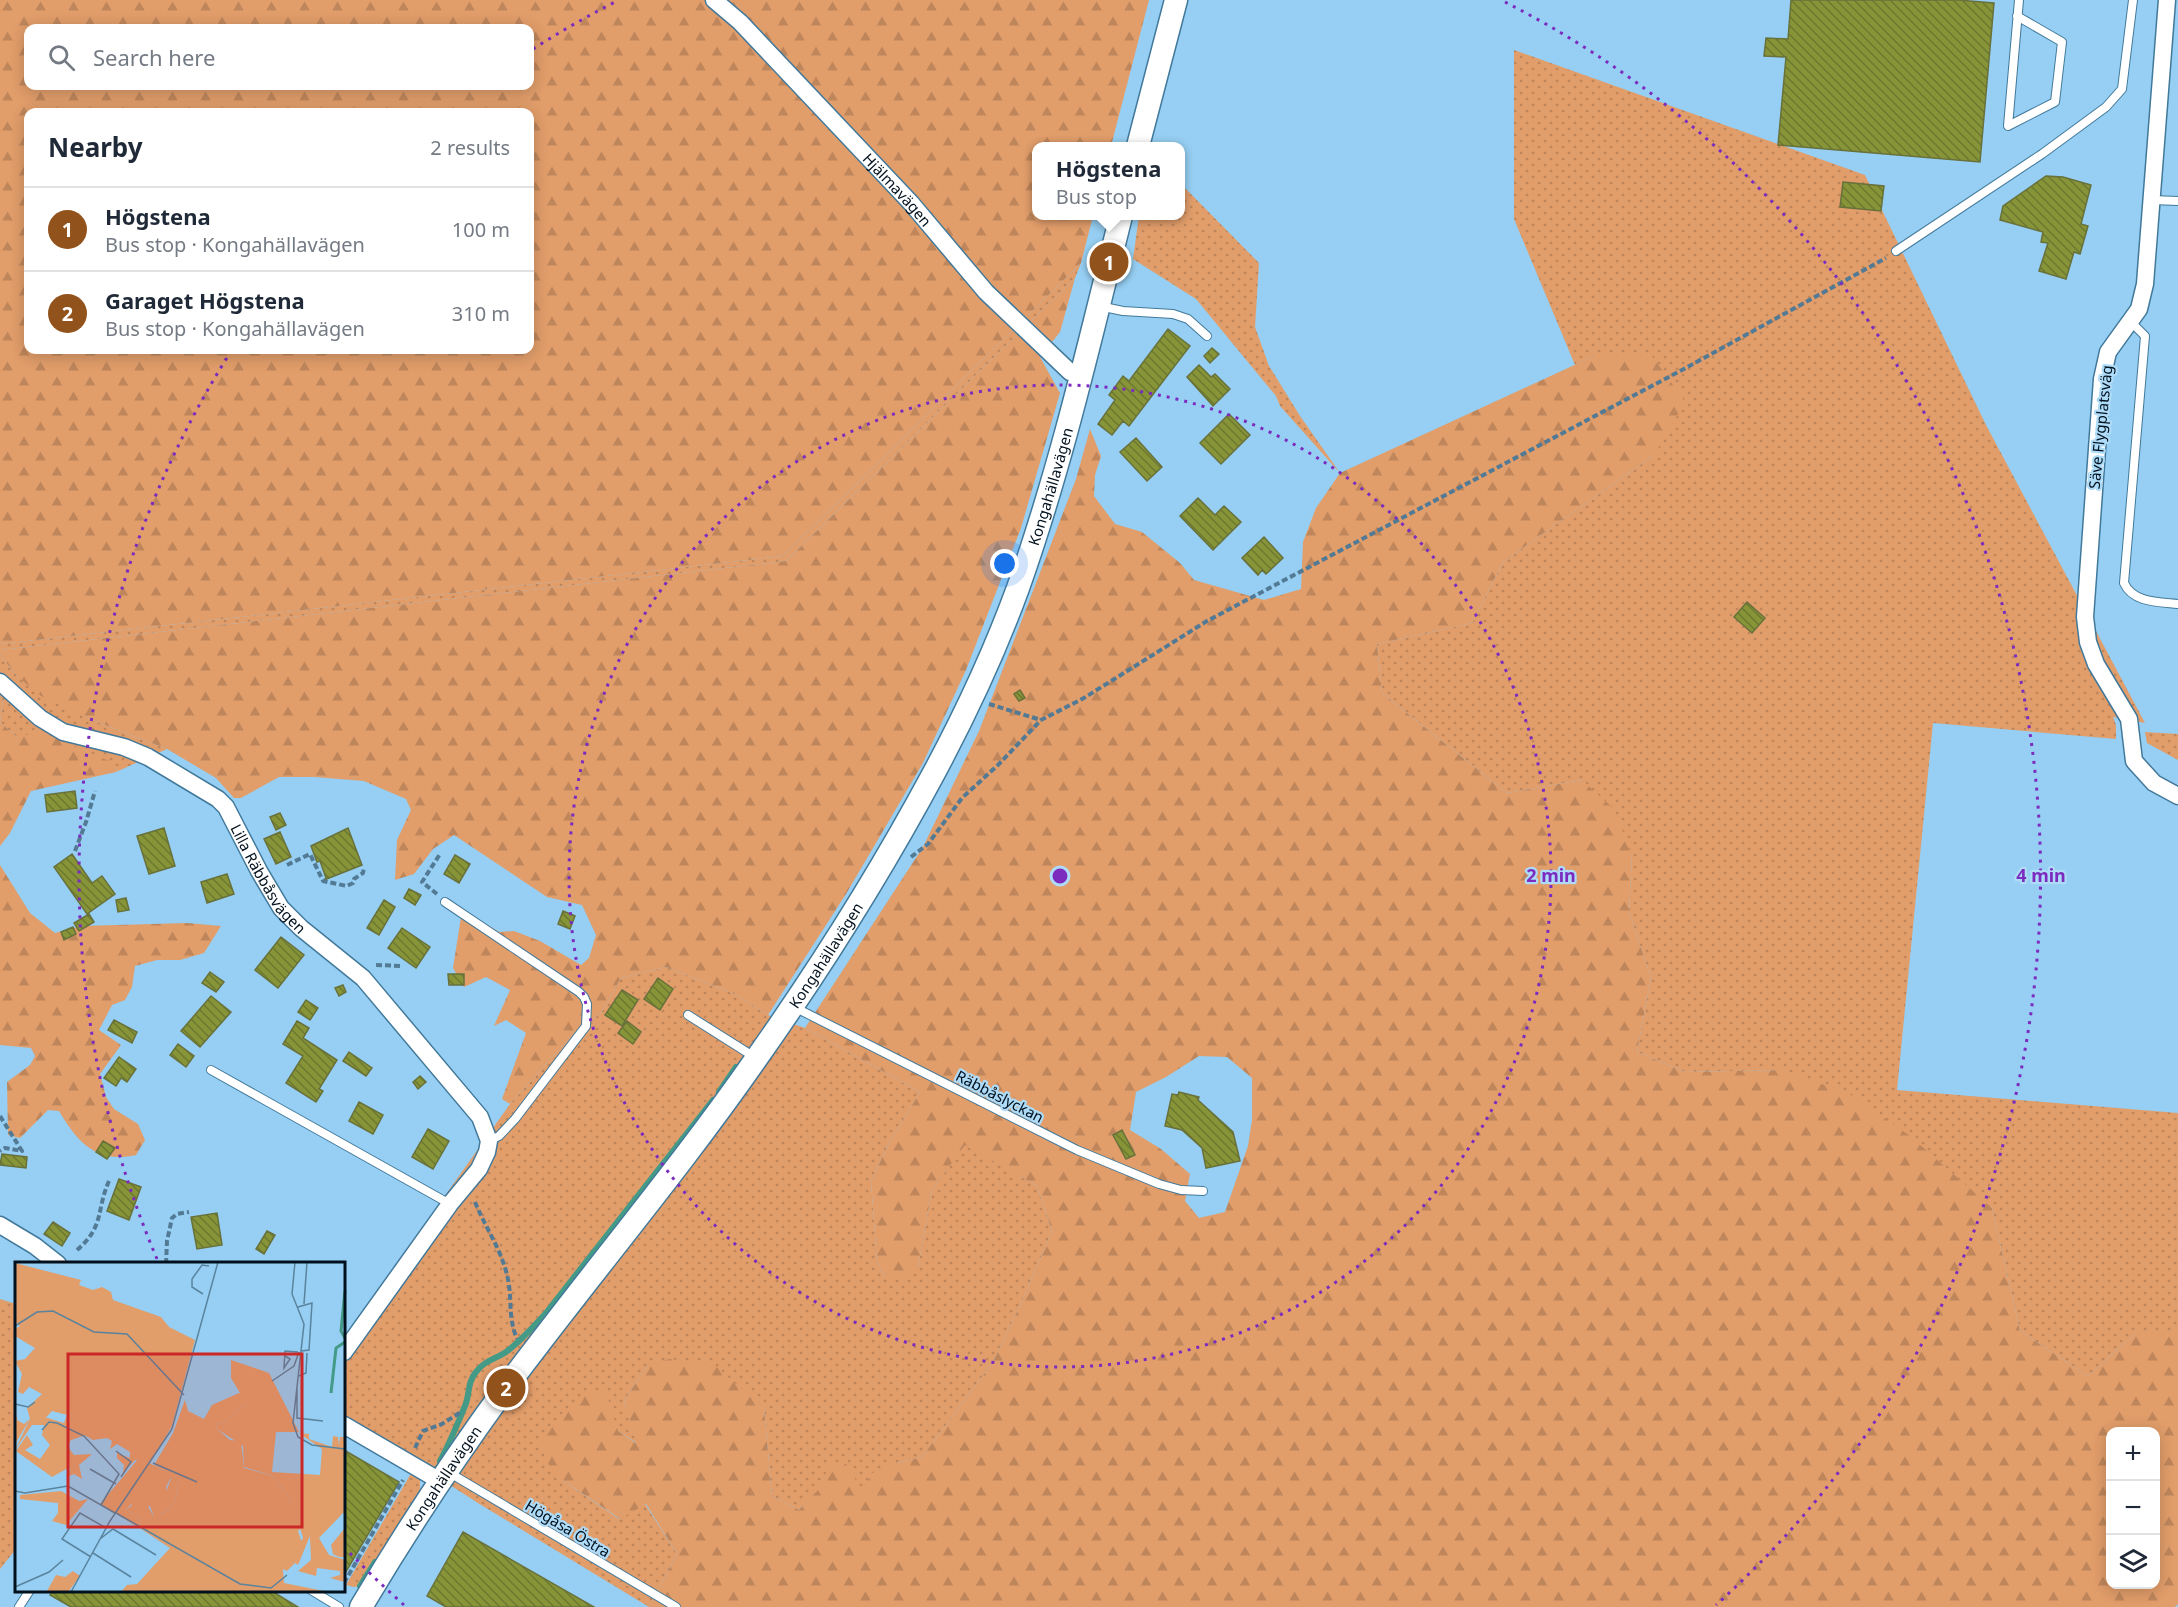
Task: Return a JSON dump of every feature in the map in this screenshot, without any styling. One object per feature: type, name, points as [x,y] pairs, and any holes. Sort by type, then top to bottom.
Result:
[{"type":"street","name":"Hjälmavägen","points":[[714,0],[748,30],[911,203],[986,292],[1070,372],[1081,375]]},
{"type":"street","points":[[1139,142],[1176,0]]},
{"type":"street","name":"Säve Flygplatsväg","points":[[2167,0],[2144,296],[2139,309],[2108,352],[2102,379],[2085,617],[2088,642],[2096,664],[2129,718],[2134,761],[2154,783],[2178,796]]},
{"type":"street","name":"Kongahällavägen","points":[[361,1607],[444,1476],[506,1388],[757,1058],[888,854],[934,772],[972,698],[1017,590],[1081,375],[1120,220]]},
{"type":"street","name":"Lilla Räbbåsvägen","points":[[0,682],[40,718],[63,732],[124,747],[148,758],[218,799],[226,807],[281,908],[301,928],[363,978],[480,1117],[489,1141]]},
{"type":"street","points":[[345,1351],[450,1204],[479,1169],[487,1152],[489,1141]]},
{"type":"street","points":[[0,1225],[57,1262]]},
{"type":"street","points":[[345,1426],[411,1463],[444,1476]]},
{"type":"lane","points":[[2018,16],[2062,42],[2055,102],[2008,126],[2019,0]]},
{"type":"lane","points":[[1896,251],[2042,154],[2106,107],[2122,89],[2133,0]]},
{"type":"lane","points":[[2152,200],[2178,201]]},
{"type":"lane","points":[[1098,306],[1123,311],[1173,314],[1188,319],[1207,336]]},
{"type":"lane","points":[[2130,321],[2145,336],[2124,583],[2127,590],[2136,596],[2150,601],[2178,604]]},
{"type":"lane","points":[[445,902],[579,992],[587,1004],[586,1026],[515,1119],[499,1136],[489,1141]]},
{"type":"lane","name":"Räbbåslyckan","points":[[792,1006],[1077,1150],[1159,1184],[1181,1190],[1203,1191]]},
{"type":"lane","points":[[688,1015],[757,1058]]},
{"type":"lane","points":[[211,1070],[450,1204]]},
{"type":"lane","name":"Högåsa Östra","points":[[444,1476],[676,1607]]},
{"type":"lane","points":[[19,1607],[29,1592]]},
{"type":"lane","points":[[314,1592],[339,1607]]},
{"type":"path","points":[[888,854],[902,859],[913,857],[928,844],[962,798],[998,765],[1041,720],[1084,698],[1207,621],[1682,370],[1851,276],[1874,266],[1896,251]]},
{"type":"path","points":[[972,698],[1041,720]]},
{"type":"path","points":[[75,851],[94,791]]},
{"type":"path","points":[[287,865],[310,854],[323,881],[347,886],[363,873],[364,867]]},
{"type":"path","points":[[440,854],[422,882],[441,896],[445,902]]},
{"type":"path","points":[[0,1116],[22,1151],[5,1148],[0,1151]]},
{"type":"path","points":[[77,1250],[89,1240],[96,1227],[101,1216],[104,1191],[109,1181]]},
{"type":"path","points":[[467,1184],[505,1265],[510,1292],[510,1319],[516,1338]]},
{"type":"path","points":[[166,1262],[167,1241],[172,1218],[177,1214],[189,1212]]},
{"type":"path","points":[[345,1581],[411,1463],[416,1442],[423,1431],[442,1424],[466,1410]]},
{"type":"green space","points":[[0,0],[1149,0],[1112,142],[1032,142],[1032,220],[1092,220],[1081,263],[783,556],[0,644]]},
{"type":"green space","points":[[1514,50],[1865,175],[1986,425],[2145,723],[2113,717],[2116,725],[2116,739],[1933,723],[1897,1090],[2178,1113],[2178,1334],[2135,1334],[2088,1376],[2020,1331],[1992,1208],[1780,1070],[1685,1072],[1637,1052],[1651,978],[1629,912],[1632,855],[1582,780],[1507,793],[1382,693],[1377,644],[1472,623],[1503,562],[1654,455],[1594,356],[1575,365],[1514,219]]},
{"type":"green space","points":[[1185,188],[1259,263],[1255,327],[1269,366],[1300,416],[1340,473],[1280,406],[1276,396],[1196,299],[1133,259],[1138,220],[1185,220]]},
{"type":"green space","points":[[1081,263],[1075,278],[786,561],[0,650],[0,644],[783,556]]},
{"type":"green space","points":[[1075,278],[1060,332],[1040,357],[1060,393],[1021,528],[966,670],[923,763],[846,894],[768,1015],[737,995],[666,967],[621,978],[601,1013],[572,1035],[510,1104],[502,1099],[526,1033],[506,1020],[494,1026],[510,990],[486,977],[464,987],[453,968],[461,917],[473,916],[499,932],[514,931],[540,941],[581,965],[589,958],[596,935],[582,905],[547,897],[454,835],[433,849],[414,874],[395,880],[397,840],[411,810],[406,799],[364,781],[315,777],[279,777],[241,798],[234,798],[216,778],[167,749],[87,718],[41,696],[18,677],[0,655],[0,650],[786,561]]},
{"type":"green space","points":[[1594,356],[1652,356],[1685,402],[1654,455],[1503,562],[1472,623],[1377,644],[1382,693],[1507,793],[1582,780],[1614,809],[1632,855],[1629,912],[1651,978],[1637,1052],[1685,1072],[1780,1070],[1848,1093],[1910,1136],[1992,1208],[2020,1331],[2088,1376],[2135,1334],[2178,1334],[2178,1604],[2175,1607],[649,1607],[677,1554],[646,1504],[620,1519],[562,1480],[550,1467],[540,1445],[563,1412],[583,1394],[606,1392],[618,1431],[636,1443],[624,1401],[647,1366],[669,1359],[714,1365],[764,1408],[772,1496],[799,1510],[818,1490],[831,1462],[846,1464],[865,1495],[870,1474],[897,1463],[922,1457],[993,1362],[1052,1231],[1037,1186],[965,1145],[932,1190],[918,1267],[906,1279],[884,1276],[877,1261],[871,1181],[889,1143],[920,1092],[805,1028],[923,847],[979,731],[1076,479],[1090,429],[1101,456],[1095,475],[1094,496],[1115,524],[1142,532],[1180,563],[1194,580],[1264,600],[1301,589],[1303,542],[1316,508],[1340,473]],"holes":[[[1199,1056],[1227,1057],[1252,1078],[1252,1120],[1248,1146],[1225,1212],[1199,1218],[1185,1201],[1190,1174],[1161,1149],[1130,1130],[1136,1092],[1166,1077]]]},
{"type":"green space","points":[[0,655],[18,677],[87,718],[167,749],[116,772],[117,767],[17,737],[0,722],[3,700],[0,697]]},
{"type":"green space","points":[[0,697],[3,700],[0,722]]},
{"type":"green space","points":[[0,722],[17,737],[40,732],[114,763],[117,767],[116,772],[31,791],[10,833],[0,846]]},
{"type":"green space","points":[[2145,732],[2178,734],[2178,760],[2147,743]]},
{"type":"green space","points":[[0,865],[30,913],[55,933],[81,926],[187,923],[221,926],[204,953],[180,960],[157,960],[135,966],[132,987],[125,1000],[112,1005],[99,1030],[121,1045],[100,1074],[106,1097],[114,1109],[138,1124],[145,1140],[136,1155],[110,1156],[90,1148],[74,1133],[59,1111],[48,1110],[20,1138],[8,1135],[7,1082],[30,1065],[35,1056],[31,1048],[0,1045]]},
{"type":"green space","points":[[666,967],[737,995],[768,1015],[805,1028],[920,1092],[889,1143],[871,1181],[877,1261],[884,1276],[918,1267],[932,1190],[965,1144],[1037,1186],[1052,1231],[993,1362],[922,1457],[897,1463],[865,1496],[846,1465],[799,1510],[772,1496],[764,1408],[647,1366],[624,1401],[637,1443],[618,1431],[562,1480],[619,1519],[645,1504],[677,1554],[649,1607],[478,1503],[345,1418],[345,1337],[510,1104],[572,1035],[601,1013],[621,978]]},
{"type":"green space","points":[[0,1299],[15,1304],[15,1550],[0,1569]]},
{"type":"green space","points":[[413,1470],[420,1478],[420,1494],[362,1586],[346,1585]]},
{"type":"building","points":[[1791,0],[1958,0],[1994,3],[1980,162],[1778,145],[1786,57],[1764,56],[1766,38],[1788,39]]},
{"type":"building","points":[[2046,176],[2063,177],[2091,185],[2081,224],[2088,226],[2080,254],[2074,252],[2066,279],[2039,271],[2048,243],[2041,242],[2043,232],[2000,220],[2003,206]]},
{"type":"building","points":[[1843,182],[1884,186],[1881,211],[1840,207]]},
{"type":"building","points":[[1168,329],[1190,346],[1129,426],[1123,421],[1112,435],[1098,424],[1115,400],[1109,395],[1123,376],[1129,381]]},
{"type":"building","points":[[1212,348],[1219,354],[1210,363],[1204,356]]},
{"type":"building","points":[[1199,365],[1211,377],[1215,374],[1230,389],[1213,406],[1187,377]]},
{"type":"building","points":[[1229,414],[1250,435],[1221,464],[1200,443]]},
{"type":"building","points":[[1136,438],[1162,467],[1147,481],[1120,452]]},
{"type":"building","points":[[1198,498],[1215,515],[1224,506],[1241,522],[1213,550],[1180,516]]},
{"type":"building","points":[[1264,537],[1283,558],[1266,574],[1262,570],[1258,575],[1242,558]]},
{"type":"building","points":[[1747,602],[1765,618],[1752,633],[1734,617]]},
{"type":"building","points":[[1020,690],[1025,698],[1019,701],[1014,694]]},
{"type":"building","points":[[75,791],[77,808],[47,812],[45,795]]},
{"type":"building","points":[[280,813],[286,825],[276,830],[270,817]]},
{"type":"building","points":[[164,828],[175,866],[149,874],[137,836]]},
{"type":"building","points":[[348,828],[362,865],[324,880],[326,878],[320,861],[317,862],[311,846]]},
{"type":"building","points":[[280,832],[291,857],[276,864],[264,839]]},
{"type":"building","points":[[72,854],[92,883],[102,876],[115,894],[87,914],[54,867]]},
{"type":"building","points":[[455,855],[470,864],[459,883],[444,874]]},
{"type":"building","points":[[227,874],[234,894],[207,903],[201,882]]},
{"type":"building","points":[[409,889],[421,895],[415,905],[404,898]]},
{"type":"building","points":[[126,898],[129,910],[118,912],[116,900]]},
{"type":"building","points":[[384,900],[395,907],[379,935],[367,928]]},
{"type":"building","points":[[563,911],[575,916],[570,929],[558,924]]},
{"type":"building","points":[[89,914],[94,922],[79,931],[74,923]]},
{"type":"building","points":[[73,927],[76,934],[64,940],[61,932]]},
{"type":"building","points":[[402,928],[430,947],[416,968],[388,948]]},
{"type":"building","points":[[281,937],[304,955],[278,988],[255,970]]},
{"type":"building","points":[[210,972],[224,982],[216,992],[202,983]]},
{"type":"building","points":[[448,974],[464,974],[464,985],[449,985]]},
{"type":"building","points":[[658,978],[673,989],[660,1010],[644,999]]},
{"type":"building","points":[[343,985],[346,992],[339,996],[335,988]]},
{"type":"building","points":[[622,990],[638,1000],[622,1026],[605,1015]]},
{"type":"building","points":[[211,996],[231,1012],[200,1047],[181,1031]]},
{"type":"building","points":[[306,1000],[318,1008],[310,1020],[298,1012]]},
{"type":"building","points":[[114,1020],[137,1032],[132,1043],[108,1030]]},
{"type":"building","points":[[297,1021],[309,1028],[303,1038],[337,1060],[319,1089],[323,1091],[316,1102],[286,1083],[303,1056],[283,1044]]},
{"type":"building","points":[[627,1021],[641,1032],[633,1044],[618,1033]]},
{"type":"building","points":[[178,1044],[194,1056],[186,1067],[170,1055]]},
{"type":"building","points":[[349,1052],[372,1068],[366,1076],[343,1061]]},
{"type":"building","points":[[119,1057],[136,1069],[127,1082],[121,1078],[116,1086],[104,1078]]},
{"type":"building","points":[[420,1076],[426,1082],[418,1089],[413,1082]]},
{"type":"building","points":[[1179,1092],[1199,1097],[1198,1100],[1233,1132],[1240,1161],[1206,1168],[1202,1148],[1182,1130],[1165,1126],[1172,1094],[1178,1095]]},
{"type":"building","points":[[359,1102],[383,1115],[373,1134],[349,1121]]},
{"type":"building","points":[[428,1129],[449,1141],[433,1169],[412,1157]]},
{"type":"building","points":[[1122,1130],[1135,1155],[1126,1159],[1113,1135]]},
{"type":"building","points":[[103,1141],[115,1148],[107,1159],[96,1152]]},
{"type":"building","points":[[2,1154],[27,1157],[26,1168],[0,1165]]},
{"type":"building","points":[[119,1179],[141,1187],[129,1220],[107,1211]]},
{"type":"building","points":[[217,1213],[222,1245],[197,1249],[191,1217]]},
{"type":"building","points":[[53,1222],[70,1233],[62,1246],[44,1234]]},
{"type":"building","points":[[267,1231],[275,1235],[264,1254],[256,1249]]},
{"type":"building","points":[[345,1451],[399,1482],[345,1573]]},
{"type":"building","points":[[463,1532],[594,1607],[446,1607],[427,1596]]},
{"type":"building","points":[[52,1592],[273,1592],[298,1607],[71,1607],[50,1595]]},
{"type":"waterway","points":[[719,1092],[736,1067]]},
{"type":"waterway","points":[[440,1461],[467,1402],[471,1380],[479,1368],[511,1348],[546,1313],[713,1100]]},
{"type":"waterway","points":[[360,1586],[375,1562]]},
{"type":"place","name":"Högstena","points":[[1109,262]]},
{"type":"place","name":"Garaget Högstena","points":[[506,1388]]}]
